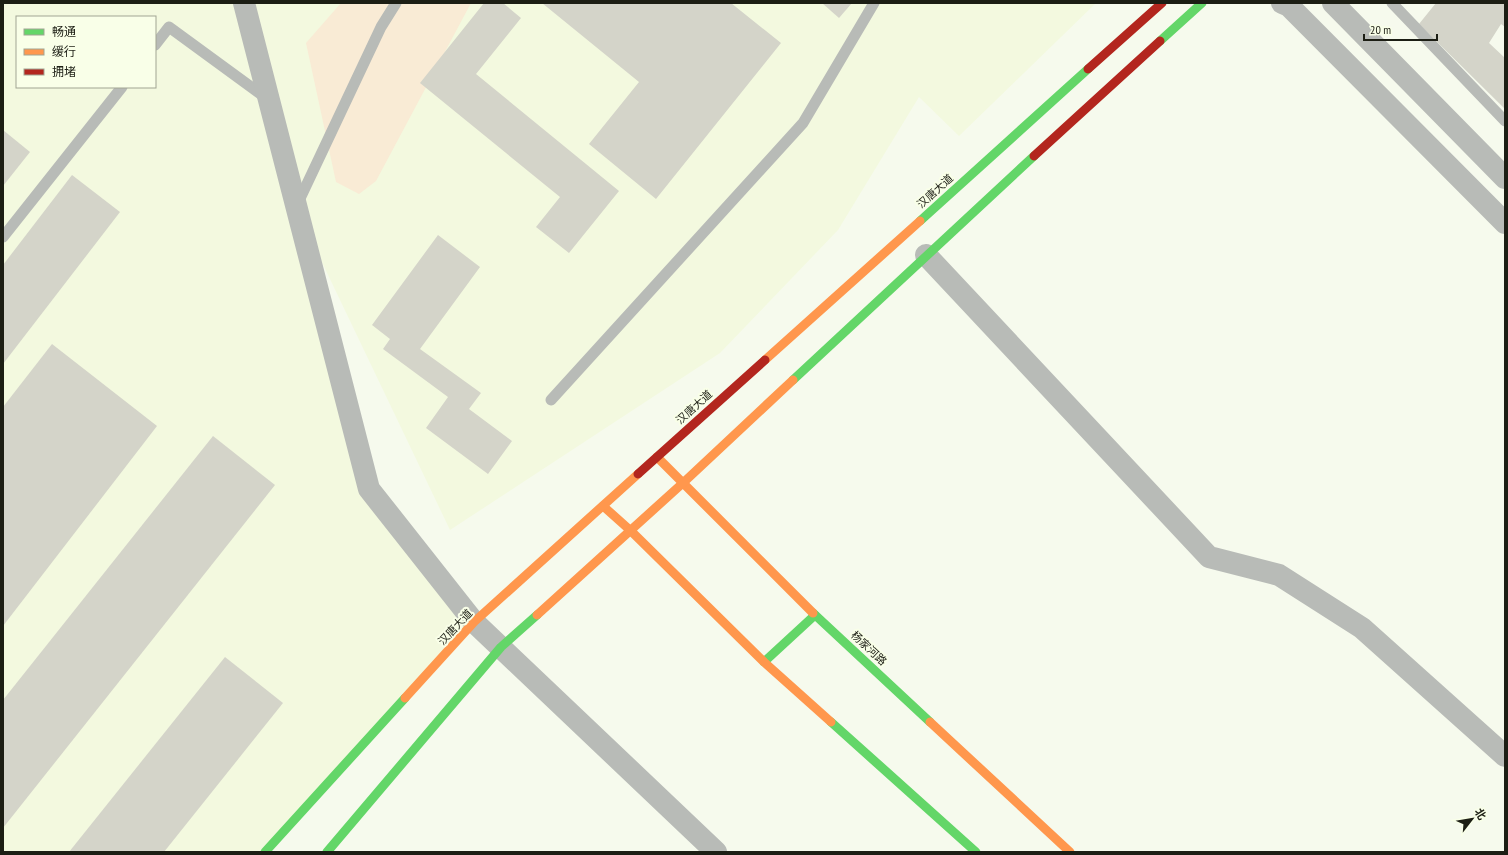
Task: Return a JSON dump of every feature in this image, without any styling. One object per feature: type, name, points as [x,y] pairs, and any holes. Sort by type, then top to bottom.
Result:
[{"type":"main road","name":"汉唐大道","points":[[265,852],[474,622],[1162,3]]},
{"type":"main road","points":[[327,852],[501,647],[631,531],[926,255],[1202,3]]},
{"type":"main road","name":"杨家河路","points":[[657,457],[684,482],[815,615],[1070,852]]},
{"type":"main road","points":[[603,506],[631,531],[764,662],[976,852]]},
{"type":"main road","points":[[764,662],[815,615]]},
{"type":"street","points":[[244,3],[369,489],[474,622],[712,851]]},
{"type":"street","points":[[1282,3],[1289,6],[1505,223]]},
{"type":"street","points":[[1333,3],[1505,178]]},
{"type":"street","points":[[926,255],[1209,557],[1279,575],[1362,628],[1505,756]]},
{"type":"lane","points":[[296,207],[381,27],[396,3]]},
{"type":"lane","points":[[551,400],[803,124],[874,3]]},
{"type":"lane","points":[[1392,3],[1505,121]]},
{"type":"lane","points":[[156,44],[169,27],[268,99]]},
{"type":"lane","points":[[3,237],[121,88]]},
{"type":"shaded area","points":[[3,3],[1096,3],[959,136],[919,97],[838,230],[720,353],[450,530],[297,210],[369,489],[467,627],[265,852],[3,852]]},
{"type":"shaded area","points":[[341,3],[471,3],[376,181],[359,194],[336,182],[306,43]]},
{"type":"building","points":[[484,3],[503,3],[521,18],[476,74],[619,191],[569,253],[536,227],[560,197],[420,83]]},
{"type":"building","points":[[542,3],[731,3],[781,43],[656,199],[589,144],[639,82]]},
{"type":"building","points":[[822,3],[852,3],[839,18]]},
{"type":"building","points":[[1436,3],[1505,3],[1505,27],[1501,24],[1489,43],[1505,58],[1505,109],[1419,24]]},
{"type":"building","points":[[3,130],[30,152],[3,186]]},
{"type":"building","points":[[72,175],[120,212],[3,364],[3,265]]},
{"type":"building","points":[[438,235],[480,267],[420,349],[481,393],[469,409],[512,441],[488,474],[426,428],[448,397],[383,349],[390,339],[372,325]]},
{"type":"building","points":[[52,344],[157,426],[3,626],[3,407]]},
{"type":"building","points":[[213,436],[275,485],[3,828],[3,700]]},
{"type":"building","points":[[225,657],[283,703],[164,852],[69,852]]},
{"type":"traffic: fast","points":[[1160,41],[1202,3]]},
{"type":"traffic: fast","points":[[920,221],[1088,69]]},
{"type":"traffic: fast","points":[[793,380],[1034,156]]},
{"type":"traffic: fast","points":[[813,613],[930,722]]},
{"type":"traffic: fast","points":[[327,852],[501,647],[537,615]]},
{"type":"traffic: fast","points":[[764,662],[815,615]]},
{"type":"traffic: fast","points":[[265,852],[405,698]]},
{"type":"traffic: fast","points":[[831,722],[976,852]]},
{"type":"traffic: slow","points":[[765,360],[920,221]]},
{"type":"traffic: slow","points":[[537,615],[684,482],[793,380]]},
{"type":"traffic: slow","points":[[657,457],[813,613]]},
{"type":"traffic: slow","points":[[405,698],[474,622],[638,474]]},
{"type":"traffic: slow","points":[[603,506],[631,531],[764,662],[831,722]]},
{"type":"traffic: slow","points":[[930,722],[1070,852]]},
{"type":"traffic: jam","points":[[1088,69],[1162,3]]},
{"type":"traffic: jam","points":[[1034,156],[1160,41]]},
{"type":"traffic: jam","points":[[638,474],[765,360]]}]
